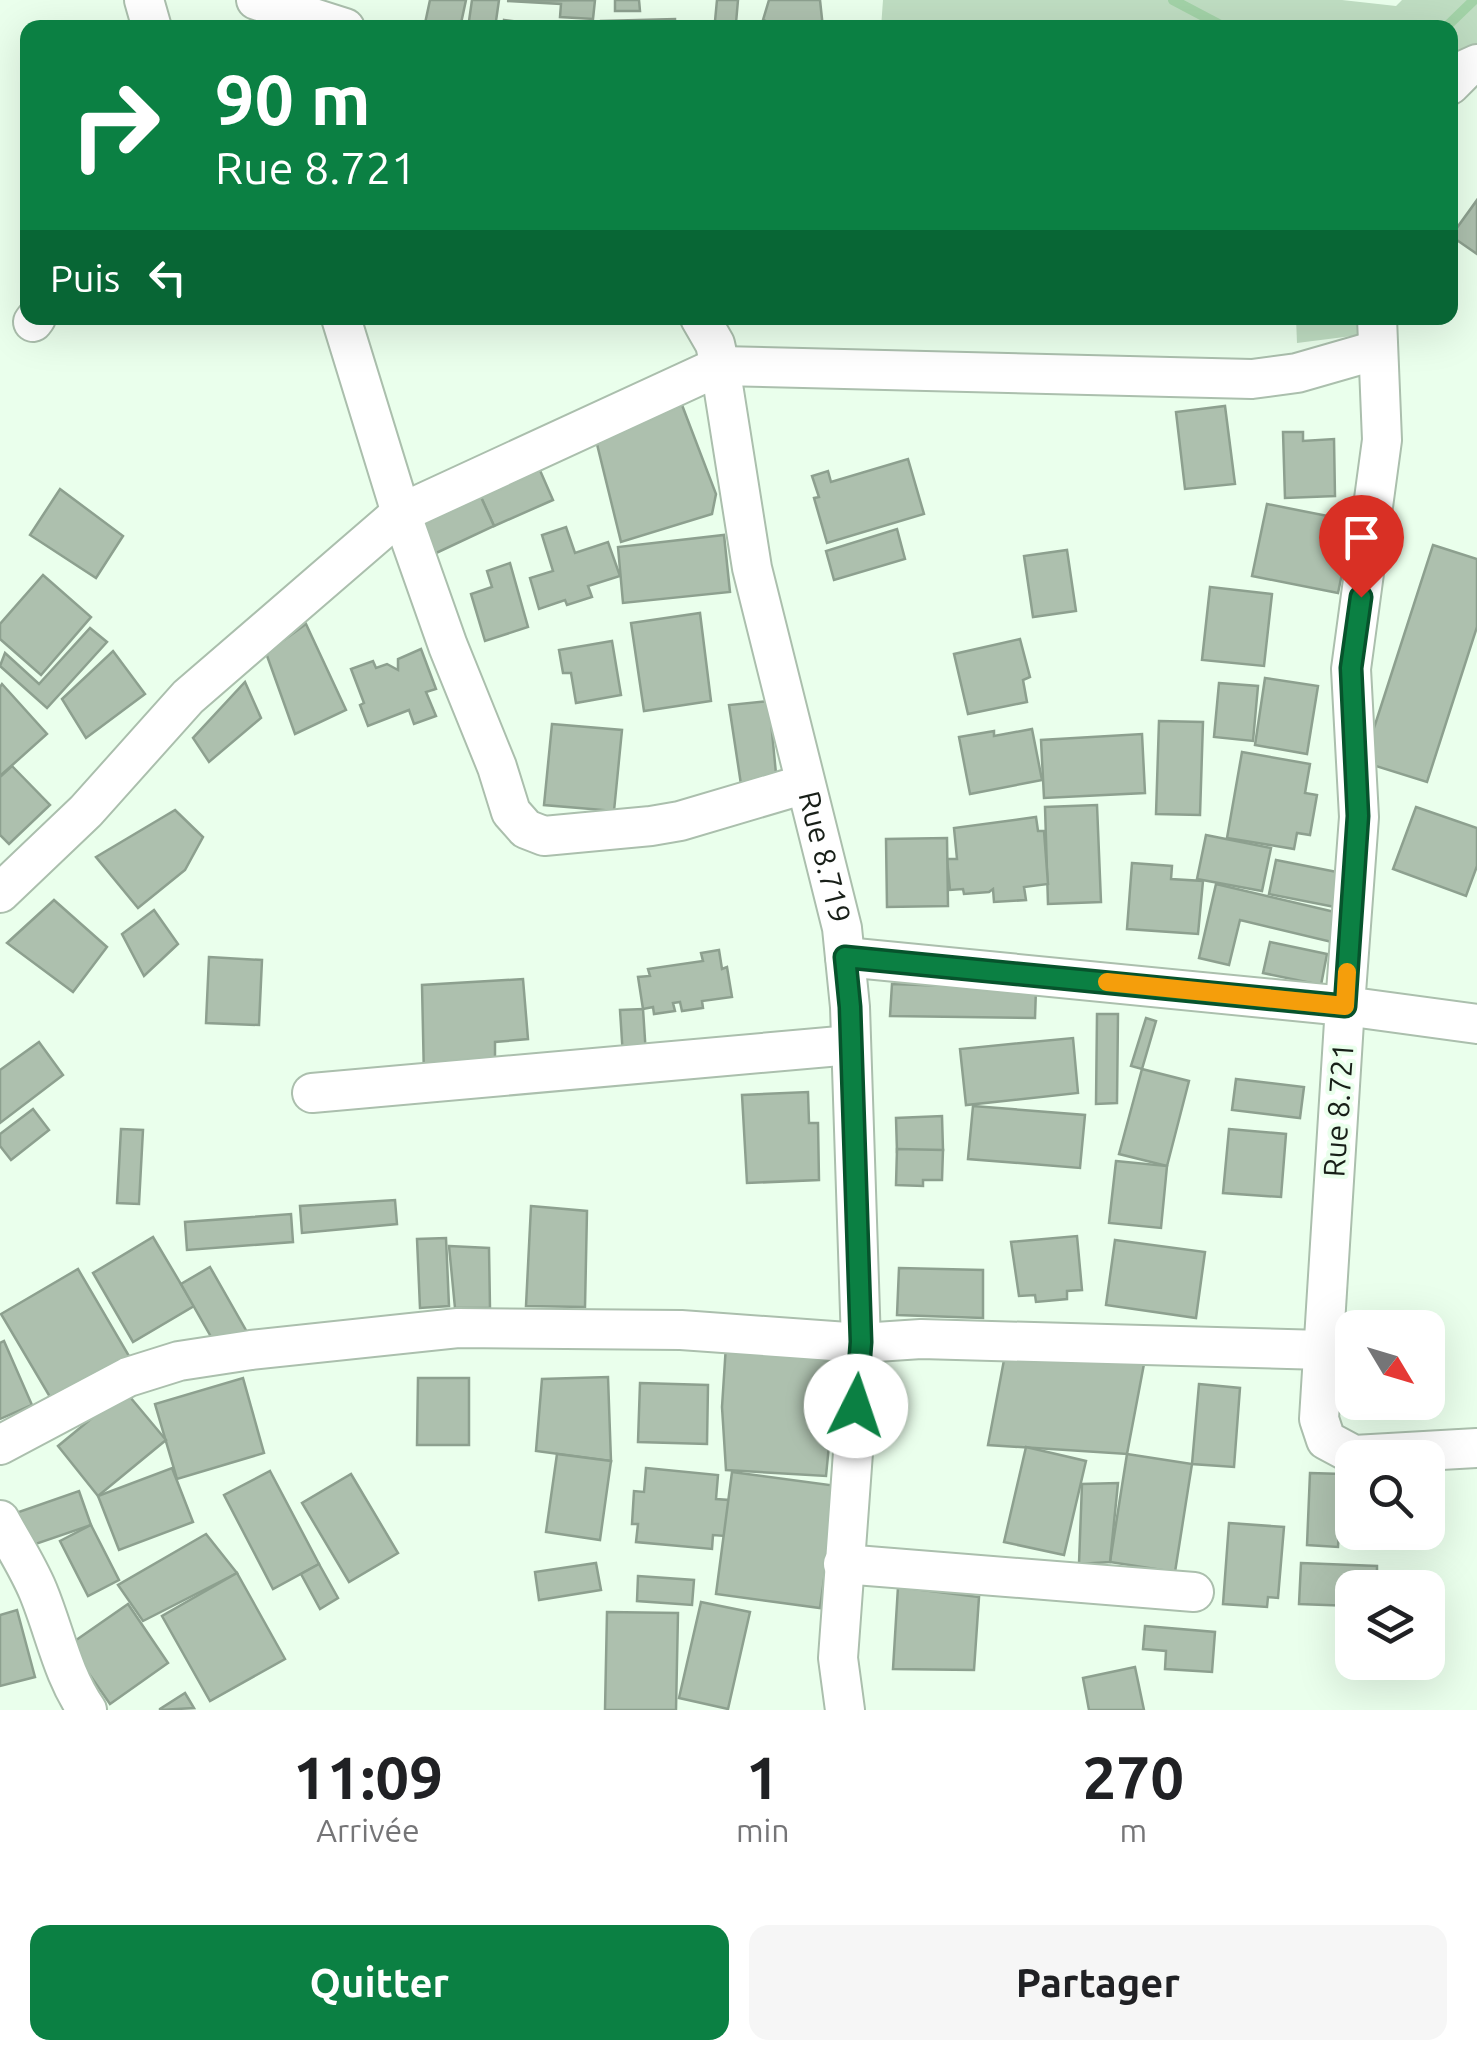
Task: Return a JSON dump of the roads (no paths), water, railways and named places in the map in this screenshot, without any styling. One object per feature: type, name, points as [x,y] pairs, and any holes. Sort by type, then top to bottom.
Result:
[{"type":"street","points":[[256,0],[320,20]]},
{"type":"street","points":[[343,325],[401,513],[448,646],[497,766],[510,812],[526,829],[544,836],[666,824],[805,784]]},
{"type":"street","name":"Rue 8.719","points":[[704,325],[715,344],[720,366],[752,568],[833,891],[845,957],[852,1045],[861,1342],[838,1658],[845,1710]]},
{"type":"street","points":[[0,894],[86,811],[188,697],[401,513],[720,366],[1252,379],[1297,373],[1377,334],[1382,440],[1351,668],[1358,816],[1345,1006],[1477,1024]]},
{"type":"street","name":"Rue 8.721","points":[[845,957],[1345,1006],[1319,1419],[1326,1440],[1354,1455],[1477,1448]]},
{"type":"street","points":[[312,1093],[852,1045]]},
{"type":"street","points":[[0,1445],[128,1377],[179,1362],[251,1350],[458,1328],[681,1330],[861,1342],[920,1339],[1323,1350]]},
{"type":"street","points":[[0,1520],[38,1592],[53,1642],[87,1710]]},
{"type":"street","points":[[843,1564],[1194,1592]]},
{"type":"waterway","points":[[1173,0],[1211,20]]},
{"type":"waterway","points":[[1453,20],[1474,0]]}]
